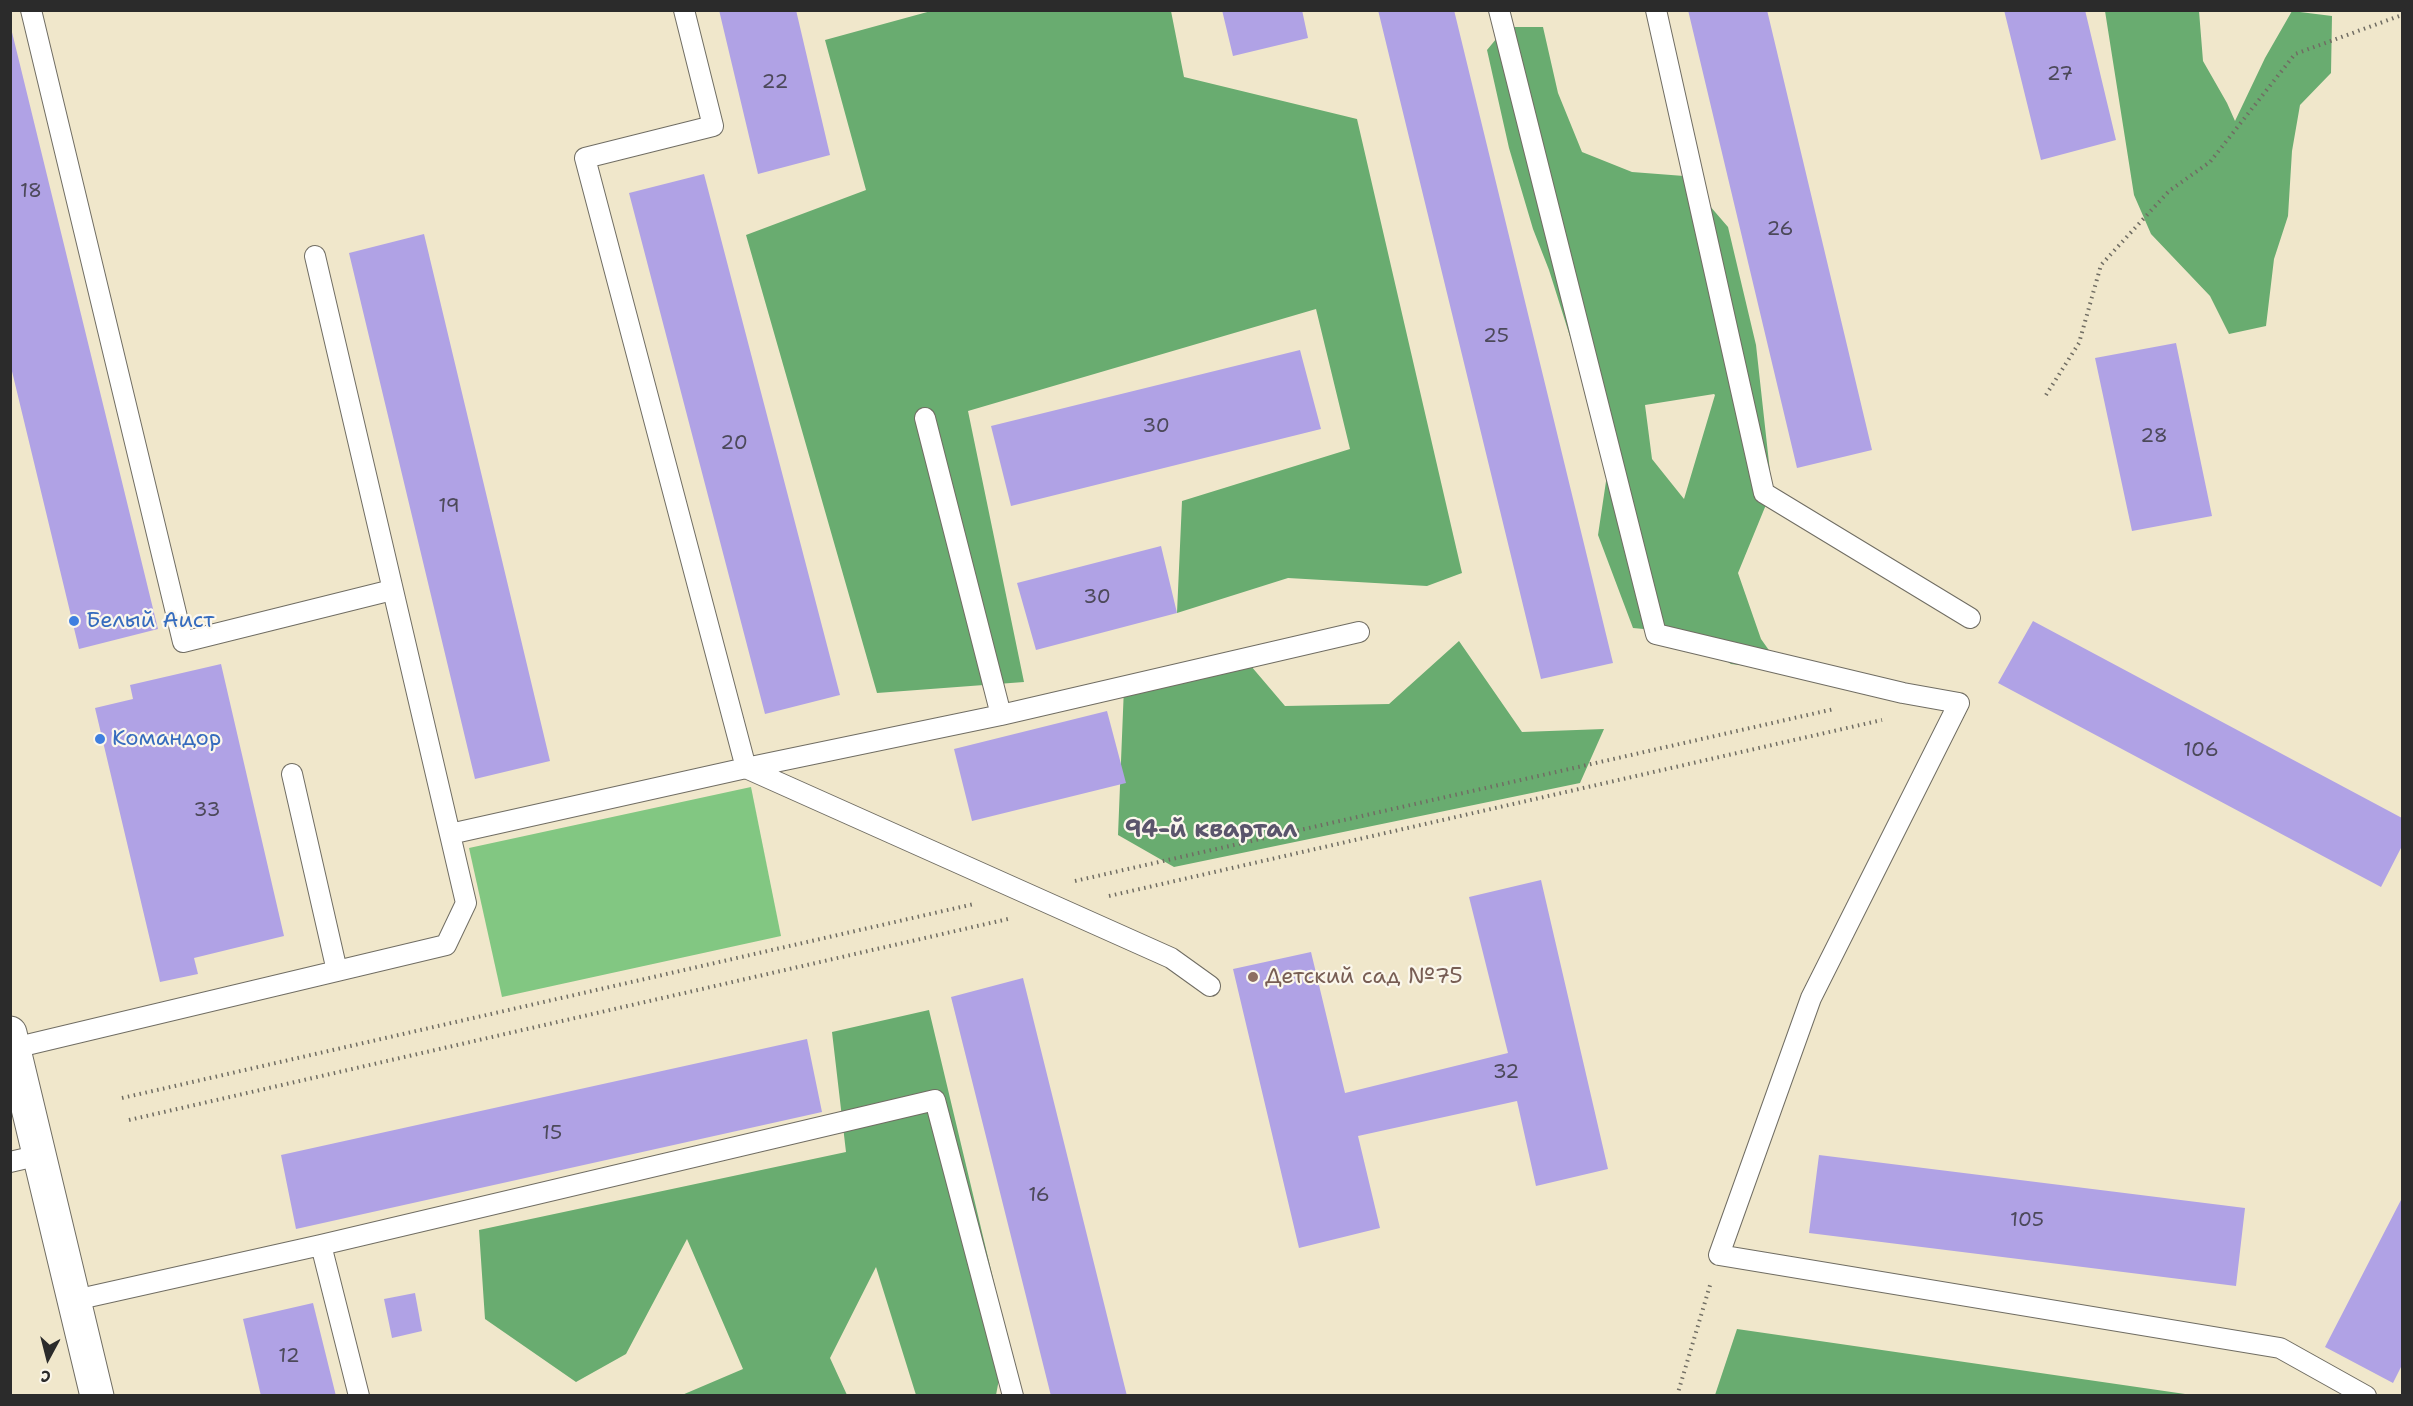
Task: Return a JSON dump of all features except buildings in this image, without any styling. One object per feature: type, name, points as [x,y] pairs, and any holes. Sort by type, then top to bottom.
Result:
[{"type":"street","points":[[12,1040],[25,1159],[75,1300],[97,1395]]},
{"type":"lane","points":[[31,10],[183,642],[392,590]]},
{"type":"lane","points":[[684,10],[713,126],[585,158],[746,768]]},
{"type":"lane","points":[[1499,10],[1656,634],[1902,693],[1959,703],[1811,998],[1719,1255],[2280,1348],[2366,1395]]},
{"type":"lane","points":[[1656,10],[1764,493],[1970,618]]},
{"type":"lane","points":[[12,1040],[336,971],[446,945],[466,903],[315,256]]},
{"type":"lane","points":[[925,418],[1001,715]]},
{"type":"lane","points":[[450,834],[746,768],[1001,715],[1359,632]]},
{"type":"lane","points":[[746,768],[1171,958],[1210,986]]},
{"type":"lane","points":[[292,774],[336,971]]},
{"type":"lane","points":[[75,1300],[321,1245],[936,1100],[1013,1395]]},
{"type":"lane","points":[[321,1245],[359,1395]]},
{"type":"path","points":[[2046,395],[2079,343],[2101,265],[2169,191],[2210,162],[2295,54],[2403,15]]},
{"type":"path","points":[[1677,1395],[1719,1255]]},
{"type":"green space","points":[[931,11],[1171,11],[1184,77],[1357,119],[1462,573],[1427,586],[1288,578],[1177,613],[1182,501],[1350,449],[1316,309],[968,411],[1024,682],[877,693],[746,235],[866,190],[825,40]]},
{"type":"green space","points":[[2105,11],[2199,11],[2203,61],[2235,121],[2265,58],[2292,11],[2332,16],[2331,73],[2300,105],[2292,151],[2288,216],[2274,259],[2266,326],[2229,334],[2210,296],[2151,234],[2134,195]]},
{"type":"green space","points":[[1506,27],[1543,27],[1558,93],[1582,152],[1632,172],[1684,176],[1728,227],[1756,345],[1772,490],[1738,573],[1761,639],[1783,670],[1731,664],[1686,633],[1633,628],[1598,535],[1608,468],[1595,416],[1549,270],[1533,229],[1509,148],[1487,50]],"holes":[[[1715,395],[1684,499],[1652,459],[1645,405]]]},
{"type":"green space","points":[[1459,641],[1522,732],[1604,729],[1580,783],[1174,867],[1118,835],[1124,687],[1245,659],[1285,706],[1389,704]]},
{"type":"green space","points":[[751,787],[781,936],[502,997],[469,848]]},
{"type":"green space","points":[[929,1010],[1007,1337],[996,1395],[916,1395],[876,1267],[830,1358],[847,1395],[682,1395],[743,1369],[687,1239],[626,1354],[576,1382],[485,1319],[479,1230],[846,1152],[832,1032]]},
{"type":"green space","points":[[1737,1329],[2192,1395],[1715,1395]]},
{"type":"place","name":"Белый Аист","points":[[74,621]]},
{"type":"place","name":"Командор","points":[[100,739]]},
{"type":"place","name":"Детский сад №75","points":[[1253,977]]},
{"type":"district","name":"94-й квартал","points":[[1211,831]]}]
